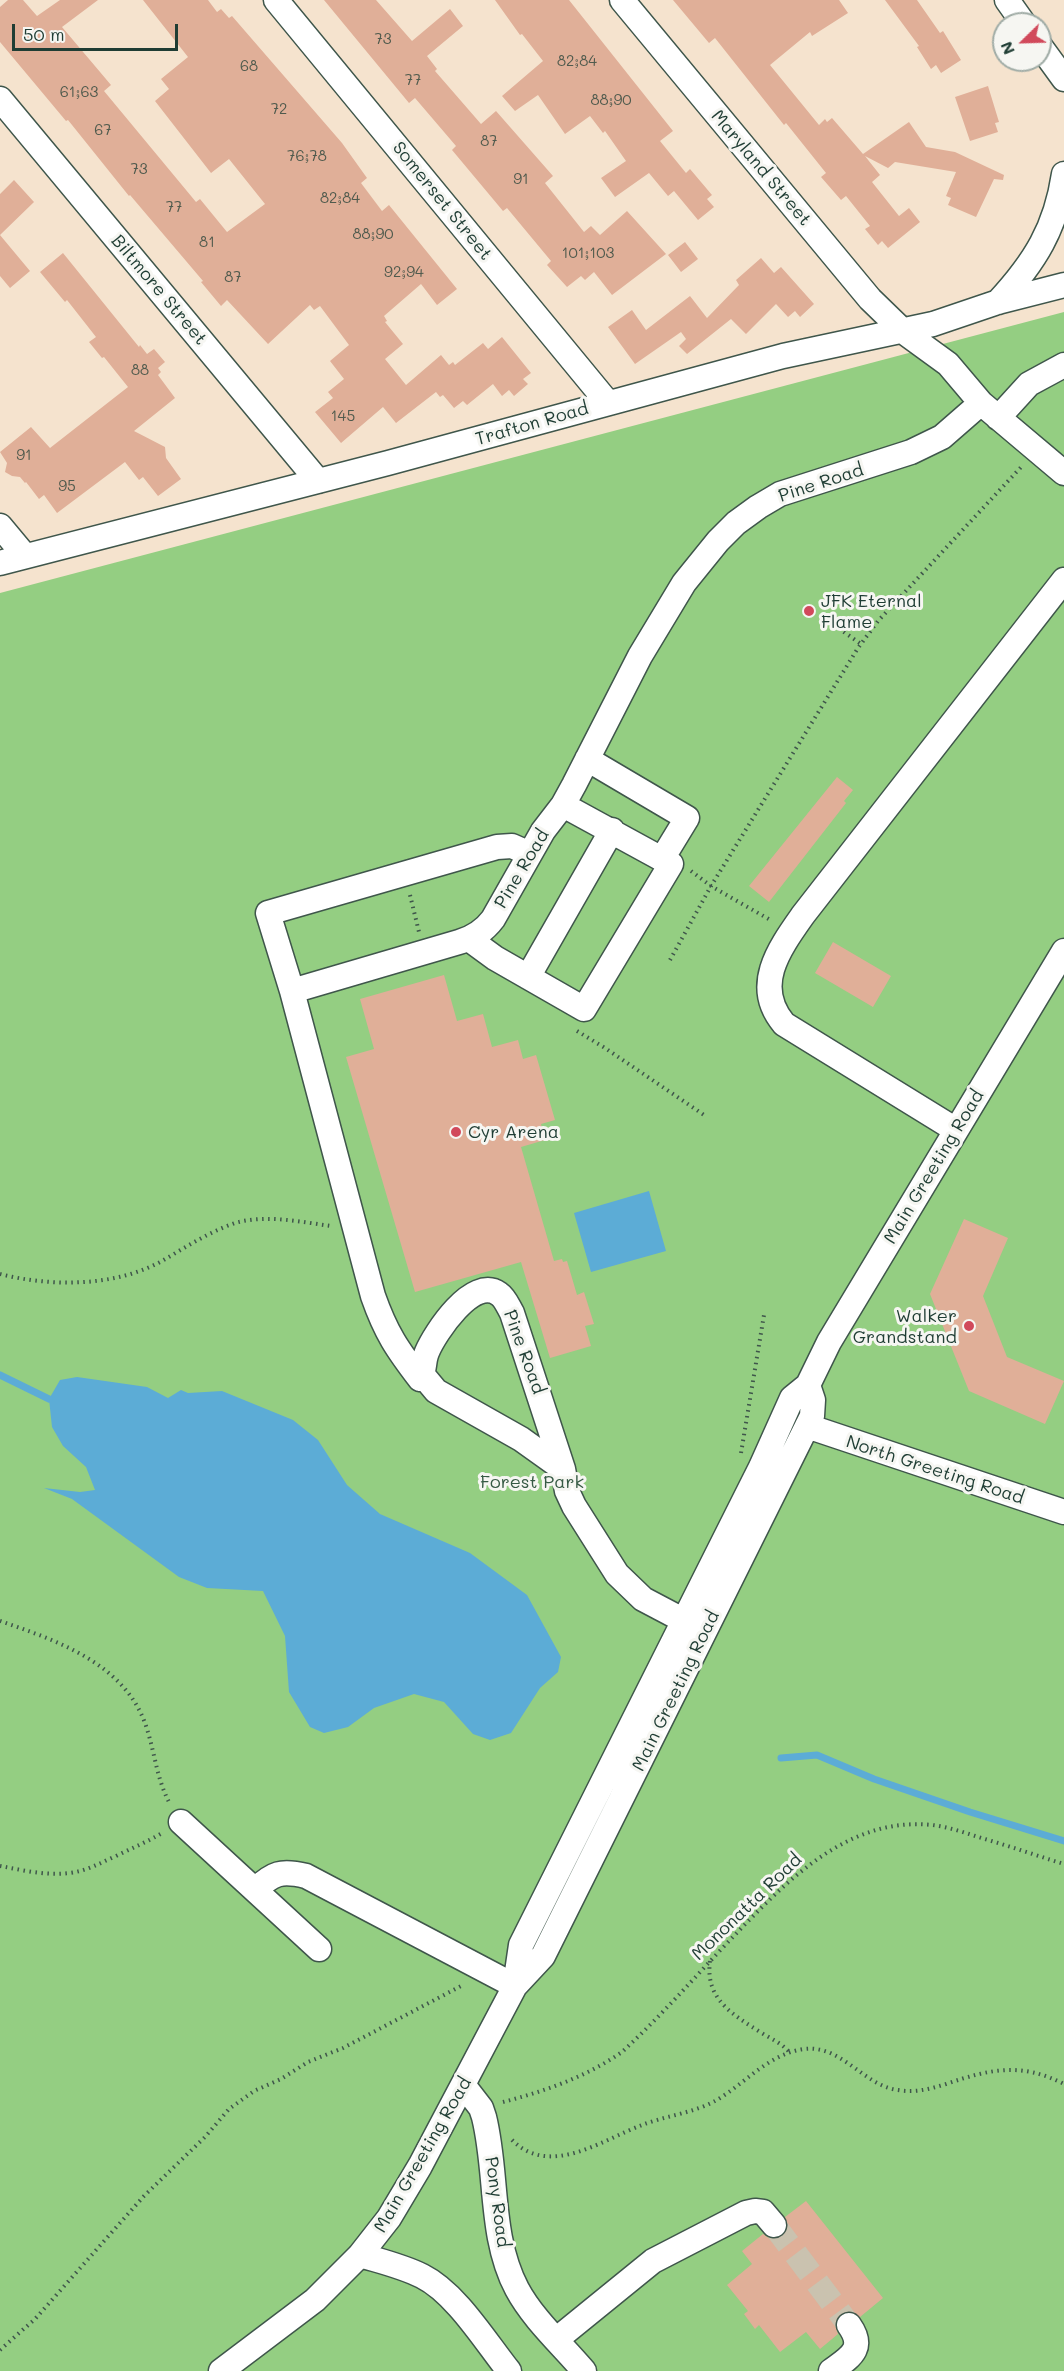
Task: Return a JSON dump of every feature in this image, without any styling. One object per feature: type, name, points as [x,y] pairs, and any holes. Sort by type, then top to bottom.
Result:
[{"type":"street","name":"Somerset Street","points":[[276,0],[608,403]]},
{"type":"street","name":"Maryland Street","points":[[622,0],[870,299],[904,332],[948,364],[990,410],[1064,473]]},
{"type":"street","points":[[1052,62],[1064,79]]},
{"type":"street","name":"Biltmore Street","points":[[0,99],[318,481]]},
{"type":"street","points":[[999,302],[1042,246],[1056,214],[1064,174]]},
{"type":"street","name":"Trafton Road","points":[[0,563],[318,481],[783,356],[904,332],[999,302],[1064,285]]},
{"type":"street","name":"Pine Road","points":[[292,991],[469,939],[484,930],[493,919],[543,831],[563,805],[640,656],[684,583],[704,557],[736,523],[780,494],[879,464],[942,437],[1064,365]]},
{"type":"street","points":[[0,526],[25,556]]},
{"type":"street","points":[[956,1130],[795,1032],[777,1016],[770,1000],[769,979],[772,968],[791,933],[1064,580]]},
{"type":"street","points":[[469,939],[495,958],[584,1009],[667,861],[687,818],[587,759]]},
{"type":"street","points":[[563,805],[667,861]]},
{"type":"street","points":[[528,977],[612,830]]},
{"type":"street","points":[[530,854],[512,846],[497,847],[268,914],[292,991],[382,1323],[392,1342],[420,1379],[426,1379],[435,1391],[521,1439],[563,1469]]},
{"type":"street","name":"Main Greeting Road","points":[[515,1986],[521,1945],[684,1621],[789,1405],[808,1385],[829,1342],[1064,951]]},
{"type":"street","name":"Pine Road","points":[[420,1379],[432,1342],[459,1306],[484,1289],[498,1293],[504,1298],[518,1326],[563,1469],[567,1491],[574,1506],[617,1574],[643,1599],[705,1632]]},
{"type":"street","name":"Main Greeting Road","points":[[221,2371],[315,2300],[360,2255],[404,2196],[515,1986],[543,1956],[705,1632],[807,1426],[814,1408],[808,1385]]},
{"type":"street","name":"North Greeting Road","points":[[807,1426],[1064,1512]]},
{"type":"street","points":[[181,1822],[320,1949]]},
{"type":"street","points":[[255,1890],[266,1880],[278,1874],[294,1873],[306,1876],[515,1986]]},
{"type":"street","name":"Pony Road","points":[[464,2086],[481,2108],[487,2128],[500,2239],[505,2260],[517,2289],[525,2302],[584,2371]]},
{"type":"street","points":[[557,2339],[637,2273],[668,2252],[746,2213],[764,2212],[774,2225]]},
{"type":"street","points":[[360,2255],[423,2276],[440,2288],[509,2371]]},
{"type":"street","points":[[831,2371],[858,2345],[857,2338],[849,2325]]},
{"type":"path","points":[[670,960],[711,886],[861,644],[878,621],[1037,450]]},
{"type":"path","points":[[824,618],[861,644]]},
{"type":"path","points":[[667,861],[700,876],[711,886],[791,933]]},
{"type":"path","points":[[0,1274],[25,1281],[82,1282],[129,1275],[160,1262],[192,1242],[237,1223],[276,1219],[356,1230]]},
{"type":"path","points":[[739,1462],[764,1315]]},
{"type":"path","points":[[0,1621],[36,1633],[90,1658],[109,1671],[138,1707],[147,1729],[166,1796],[181,1822],[135,1849],[117,1855],[94,1868],[68,1874],[0,1866]]},
{"type":"path","name":"Mononatta Road","points":[[481,2108],[572,2080],[604,2064],[639,2037],[773,1895],[812,1861],[856,1837],[881,1828],[933,1825],[1064,1864]]},
{"type":"path","points":[[710,1961],[708,1972],[717,2000],[760,2032],[784,2045],[790,2053]]},
{"type":"path","points":[[0,2350],[35,2319],[144,2196],[205,2137],[229,2109],[254,2091],[281,2079],[308,2062],[343,2048],[445,1996],[482,1969]]},
{"type":"path","points":[[510,2138],[517,2145],[541,2157],[577,2153],[642,2125],[712,2102],[771,2061],[805,2049],[818,2049],[836,2056],[876,2082],[895,2090],[917,2092],[1000,2070],[1025,2070],[1046,2075],[1064,2084]]},
{"type":"green space","name":"Forest Park","points":[[1064,312],[1064,2371],[0,2371],[0,593]]},
{"type":"water","points":[[649,1191],[666,1251],[591,1272],[574,1213]]},
{"type":"water","points":[[77,1377],[147,1387],[168,1398],[181,1390],[188,1393],[222,1391],[293,1420],[318,1440],[347,1485],[380,1514],[470,1553],[527,1595],[561,1657],[558,1672],[540,1688],[511,1733],[490,1740],[473,1734],[444,1702],[414,1694],[374,1708],[348,1727],[324,1733],[310,1727],[289,1692],[285,1636],[263,1591],[207,1588],[179,1577],[72,1499],[44,1488],[80,1492],[95,1490],[86,1467],[63,1446],[52,1427],[49,1399],[60,1380]]},
{"type":"building","points":[[8,0],[23,0],[37,16],[60,0],[98,0],[62,27],[111,85],[104,91],[196,202],[200,199],[227,232],[265,204],[229,159],[211,173],[155,101],[169,89],[161,79],[188,57],[143,0],[208,0],[217,12],[221,9],[229,18],[232,16],[342,143],[367,178],[361,183],[382,211],[389,205],[457,289],[437,305],[421,284],[384,316],[387,321],[385,322],[403,344],[385,359],[406,385],[441,355],[449,365],[453,362],[455,365],[483,343],[488,349],[502,337],[531,373],[523,379],[528,384],[514,396],[509,390],[502,396],[493,384],[467,405],[463,401],[454,408],[443,395],[440,397],[436,392],[396,423],[383,407],[341,443],[315,412],[333,398],[328,392],[344,379],[330,361],[349,345],[320,306],[314,310],[310,305],[268,344],[227,300],[221,306],[201,282],[203,281],[0,42],[0,7]]},
{"type":"building","points":[[324,0],[376,0],[412,41],[450,9],[463,26],[427,56],[437,69],[435,71],[481,124],[496,111],[553,176],[545,183],[584,232],[591,226],[600,235],[627,211],[666,254],[612,295],[594,272],[585,280],[581,276],[567,287],[547,265],[551,261],[507,208],[503,211],[452,150],[456,146],[415,98],[409,103]]},
{"type":"building","points":[[495,0],[569,0],[673,131],[660,141],[686,173],[690,169],[712,195],[707,199],[714,207],[698,220],[674,191],[668,196],[649,173],[615,197],[601,178],[626,161],[605,131],[603,133],[590,116],[565,134],[538,95],[515,111],[502,96],[543,61],[522,34],[520,35]]},
{"type":"building","points":[[673,0],[839,0],[848,13],[812,36],[810,32],[770,65],[819,125],[825,119],[827,122],[832,118],[863,154],[909,122],[926,147],[955,152],[1004,175],[1003,180],[994,179],[976,217],[948,205],[951,198],[946,196],[956,172],[895,162],[888,168],[865,156],[880,175],[872,182],[899,216],[909,208],[920,222],[888,248],[882,241],[878,245],[865,229],[870,226],[846,196],[841,200],[821,177],[826,173],[786,123],[784,125],[715,38],[709,43]]},
{"type":"building","points":[[885,0],[917,0],[940,33],[943,31],[961,60],[941,73],[936,65],[931,69],[917,47],[919,46]]},
{"type":"building","points":[[988,86],[999,122],[995,123],[998,132],[970,141],[955,97]]},
{"type":"building","points":[[14,180],[34,202],[0,235],[0,194]]},
{"type":"building","points":[[0,235],[30,271],[10,288],[0,276]]},
{"type":"building","points":[[685,242],[698,259],[681,272],[668,255]]},
{"type":"building","points":[[63,253],[139,347],[140,345],[147,354],[154,349],[165,362],[158,368],[161,372],[158,375],[175,398],[134,431],[165,447],[166,458],[181,479],[158,496],[143,477],[139,480],[125,462],[57,513],[44,495],[39,499],[20,477],[5,472],[7,463],[0,452],[31,427],[50,448],[128,387],[89,342],[96,337],[67,300],[65,302],[40,272]]},
{"type":"building","points":[[761,258],[774,273],[781,267],[814,304],[800,317],[795,311],[788,317],[776,304],[746,334],[731,319],[687,354],[679,346],[686,339],[681,332],[635,364],[608,327],[632,310],[646,330],[690,296],[707,318],[739,285],[736,280]]},
{"type":"building","points":[[837,777],[853,790],[844,801],[846,803],[769,902],[749,886]]},
{"type":"building","points":[[833,942],[891,976],[873,1007],[815,973]]},
{"type":"building","name":"Cyr Arena","points":[[444,975],[457,1021],[483,1014],[492,1047],[518,1040],[523,1059],[536,1055],[555,1120],[541,1124],[545,1140],[521,1147],[554,1261],[562,1259],[563,1262],[567,1261],[577,1295],[584,1292],[594,1324],[585,1326],[591,1346],[550,1358],[521,1262],[415,1292],[346,1057],[374,1049],[360,999]]},
{"type":"building","name":"Walker Grandstand","points":[[964,1219],[1008,1238],[983,1296],[1007,1357],[1064,1381],[1045,1424],[969,1391],[930,1294]]},
{"type":"building","points":[[806,2201],[883,2298],[860,2317],[849,2311],[841,2313],[835,2325],[838,2334],[820,2349],[806,2332],[780,2352],[759,2325],[755,2329],[744,2314],[748,2311],[727,2285],[752,2264],[742,2251],[763,2234],[770,2239],[783,2236],[788,2229],[785,2217]]},
{"type":"waterway","points":[[0,1375],[49,1399]]},
{"type":"waterway","points":[[781,1758],[817,1755],[874,1779],[1064,1841]]},
{"type":"tunnel","points":[[774,2225],[849,2325]]},
{"type":"place","name":"JFK Eternal Flame","points":[[809,611]]},
{"type":"place","name":"Cyr Arena","points":[[456,1132]]},
{"type":"place","name":"Walker Grandstand","points":[[969,1326]]}]
